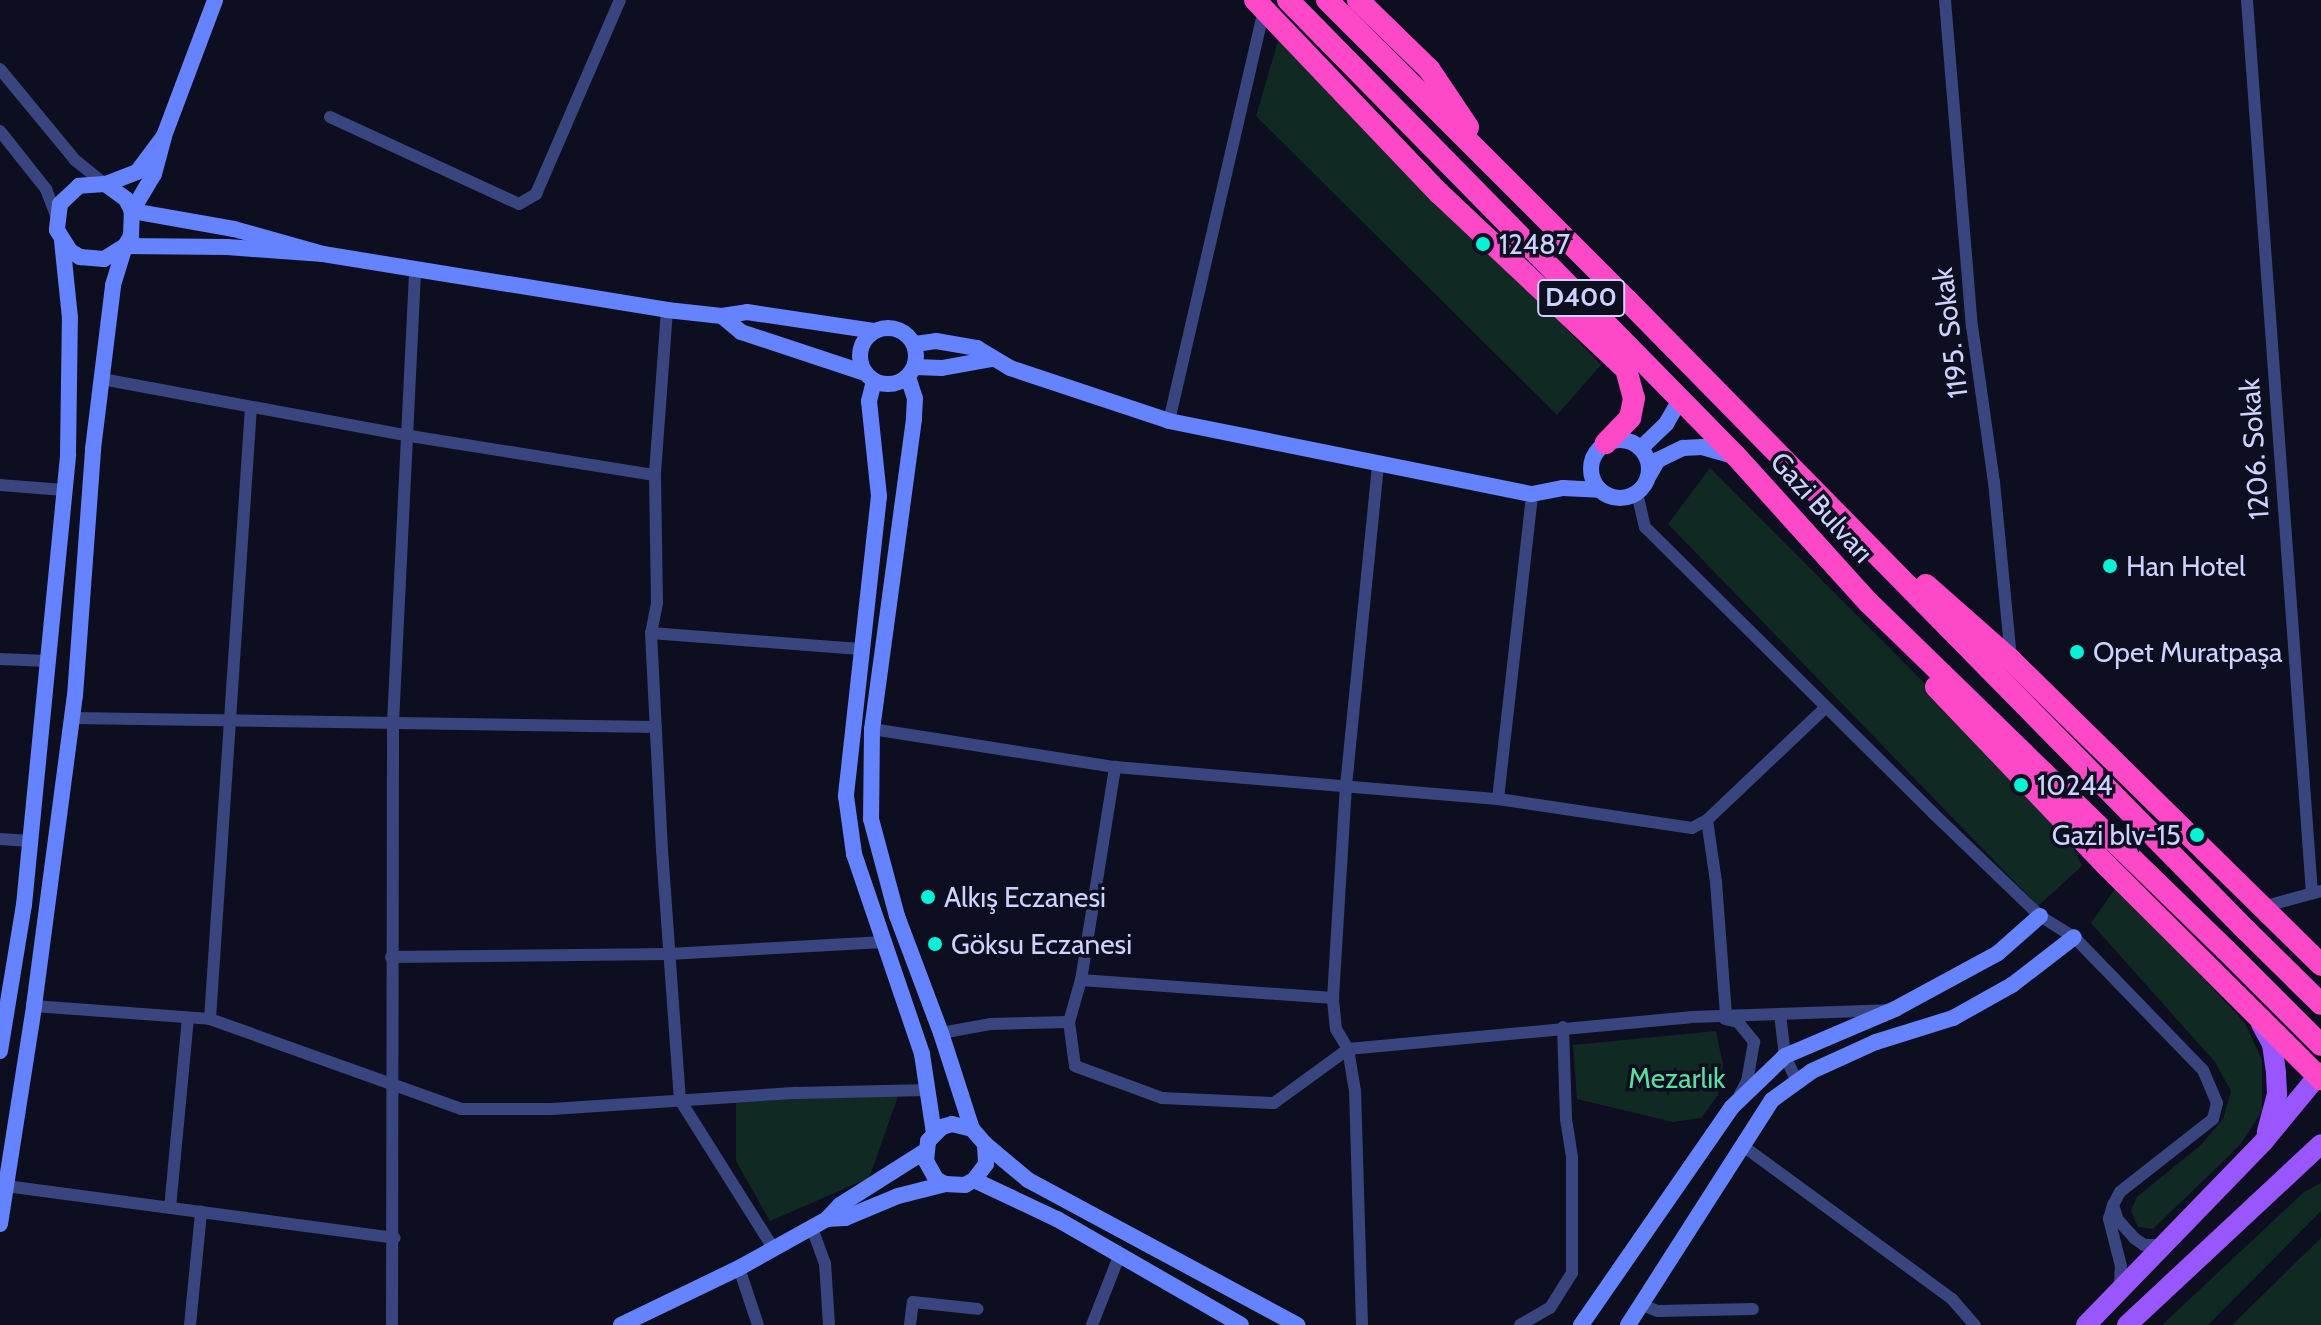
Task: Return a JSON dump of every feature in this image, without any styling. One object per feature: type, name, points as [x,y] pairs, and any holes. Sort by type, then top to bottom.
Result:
[{"type":"highway","name":"Gazi Bulvarı","points":[[1288,0],[1736,456],[1868,602],[2321,1045]]},
{"type":"highway","name":"Gazi Bulvarı","points":[[1327,0],[2321,1003]]},
{"type":"highway","points":[[1358,0],[1429,69],[1498,171]]},
{"type":"highway","points":[[1259,4],[1439,193],[1626,369],[1634,398],[1630,418],[1600,449]]},
{"type":"highway","points":[[1798,474],[2011,660],[2315,959],[2321,978]]},
{"type":"highway","points":[[1868,602],[1935,687],[2105,864],[2320,1075]]},
{"type":"highway","points":[[2250,1006],[2295,1026],[2308,1022],[2321,1003]]},
{"type":"main road","points":[[2250,1006],[2272,1044],[2276,1074],[2277,1094],[2264,1141]]},
{"type":"main road","points":[[2086,1325],[2264,1141],[2320,1075]]},
{"type":"main road","points":[[2127,1325],[2321,1144]]},
{"type":"main road","points":[[2291,1172],[2321,1164]]},
{"type":"street","points":[[132,211],[154,174],[164,136],[215,0]]},
{"type":"street","points":[[330,117],[519,204],[536,194],[620,0]]},
{"type":"street","name":"1195. Sokak","points":[[1945,0],[1972,326],[1994,482],[2011,660]]},
{"type":"street","name":"1206. Sokak","points":[[2247,0],[2316,893]]},
{"type":"street","points":[[1169,421],[1259,4]]},
{"type":"street","points":[[0,69],[75,160],[117,190],[132,211],[134,224],[113,285],[72,718],[34,1006],[0,1224]]},
{"type":"street","points":[[0,131],[46,189],[57,217],[70,318],[64,490],[48,661],[30,841],[4,1004],[0,1051]]},
{"type":"street","points":[[57,217],[60,204],[79,186],[105,184],[137,172],[164,136]]},
{"type":"street","points":[[132,211],[234,229],[323,254]]},
{"type":"street","points":[[62,241],[70,251],[92,260],[116,254],[125,246],[227,247],[323,254],[667,310],[722,316],[747,312],[874,331],[897,328],[915,344],[936,341],[977,348],[992,359],[1169,421],[1532,494],[1563,488],[1599,490],[1617,499],[1637,493],[1658,460],[1683,448],[1702,447],[1736,456]]},
{"type":"street","points":[[392,1325],[395,1238],[390,1085],[393,723],[404,435],[415,268]]},
{"type":"street","points":[[667,310],[655,475],[657,603],[651,633],[680,1100],[774,1249]]},
{"type":"street","points":[[722,316],[741,332],[886,384],[911,372],[992,359]]},
{"type":"street","points":[[621,1325],[739,1268],[820,1223],[840,1205],[925,1151],[934,1133],[922,1054],[854,854],[846,796],[859,649],[879,496],[869,401],[870,377],[860,350],[874,331]]},
{"type":"street","points":[[915,344],[911,372],[914,419],[872,729],[871,819],[897,916],[941,1033],[972,1129],[1028,1180],[1297,1325]]},
{"type":"street","points":[[102,379],[404,435],[655,475]]},
{"type":"street","points":[[1641,448],[1666,424],[1680,400]]},
{"type":"street","points":[[210,1019],[251,407]]},
{"type":"street","points":[[1563,488],[1578,479],[1600,449],[1624,440],[1641,448],[1647,457],[1648,477]]},
{"type":"street","points":[[1599,490],[1591,474],[1600,449]]},
{"type":"street","points":[[1362,1325],[1355,1091],[1348,1049],[1336,1029],[1333,998],[1346,786],[1378,463]]},
{"type":"street","points":[[0,485],[64,490]]},
{"type":"street","points":[[1637,493],[1645,527],[2040,916],[2074,937],[2203,1070],[2217,1103],[2213,1119],[2120,1192],[2113,1205],[2109,1219],[2121,1266],[2120,1289]]},
{"type":"street","points":[[1498,799],[1532,494]]},
{"type":"street","points":[[651,633],[859,649]]},
{"type":"street","points":[[0,659],[48,661]]},
{"type":"street","points":[[872,729],[1115,767],[1498,799],[1692,828],[1707,820],[1826,707]]},
{"type":"street","points":[[72,718],[656,727]]},
{"type":"street","points":[[1115,767],[1081,980],[1069,1022],[1075,1066],[1162,1098],[1274,1103],[1348,1049],[1708,1016],[1895,1009]]},
{"type":"street","points":[[1707,820],[1716,882],[1726,1016]]},
{"type":"street","points":[[0,839],[30,841]]},
{"type":"street","points":[[2262,907],[2316,893]]},
{"type":"street","points":[[1732,1107],[1785,1056],[1895,1009],[1998,953],[2040,916]]},
{"type":"street","points":[[1628,1325],[1772,1100],[1812,1071],[1876,1042],[1953,1018],[2012,985],[2074,937]]},
{"type":"street","points":[[391,957],[669,954],[884,942]]},
{"type":"street","points":[[1081,980],[1333,998]]},
{"type":"street","points":[[34,1006],[210,1019],[461,1109],[552,1109],[680,1100],[928,1090]]},
{"type":"street","points":[[1780,1014],[1785,1056],[1797,1082]]},
{"type":"street","points":[[1581,1325],[1747,1081],[1754,1042],[1738,1022],[1708,1016]]},
{"type":"street","points":[[170,1208],[188,1018]]},
{"type":"street","points":[[941,1033],[991,1024],[1069,1022]]},
{"type":"street","points":[[1520,1325],[1550,1308],[1572,1273],[1572,1157],[1566,1118],[1563,1027]]},
{"type":"street","points":[[934,1133],[952,1124],[972,1129]]},
{"type":"street","points":[[820,1223],[845,1218],[898,1196],[945,1184],[965,1185],[974,1180],[986,1164],[985,1144]]},
{"type":"street","points":[[1743,1146],[1952,1299],[1975,1325]]},
{"type":"street","points":[[925,1151],[929,1171],[945,1184]]},
{"type":"street","points":[[974,1180],[1057,1219],[1241,1325]]},
{"type":"street","points":[[6,1186],[395,1238]]},
{"type":"street","points":[[2113,1205],[2118,1220],[2134,1238],[2144,1245],[2164,1245]]},
{"type":"street","points":[[190,1325],[201,1212]]},
{"type":"street","points":[[820,1223],[829,1325]]},
{"type":"street","points":[[1092,1325],[1120,1254]]},
{"type":"street","points":[[739,1268],[758,1325]]},
{"type":"street","points":[[910,1325],[913,1302],[978,1309]]},
{"type":"street","points":[[1642,1305],[1658,1311],[1753,1309]]},
{"type":"street","points":[[1681,1325],[1682,1311]]},
{"type":"green space","points":[[1281,31],[1601,365],[1557,415],[1256,116]]},
{"type":"green space","points":[[1710,468],[1986,745],[2066,831],[2082,866],[2038,906],[1668,524]]},
{"type":"green space","points":[[2117,886],[2245,1023],[2262,1060],[2262,1111],[2240,1145],[2153,1229],[2138,1227],[2131,1210],[2137,1197],[2202,1144],[2223,1119],[2231,1091],[2215,1062],[2091,923]]},
{"type":"green space","name":"Mezarlık","points":[[1716,1031],[1723,1065],[1718,1095],[1701,1118],[1673,1122],[1577,1099],[1573,1045]]},
{"type":"green space","points":[[900,1091],[869,1178],[770,1221],[736,1161],[736,1103]]},
{"type":"green space","points":[[2321,1183],[2321,1211],[2208,1325],[2162,1325],[2304,1192]]},
{"type":"green space","points":[[2321,1238],[2321,1325],[2232,1325]]},
{"type":"place","name":"12487","points":[[1483,244]]},
{"type":"place","name":"Han Hotel","points":[[2110,566]]},
{"type":"place","name":"Opet Muratpaşa","points":[[2077,652]]},
{"type":"place","name":"10244","points":[[2021,785]]},
{"type":"place","name":"Gazi blv-15","points":[[2197,835]]},
{"type":"place","name":"Alkış Eczanesi","points":[[928,897]]},
{"type":"place","name":"Göksu Eczanesi","points":[[935,944]]}]
